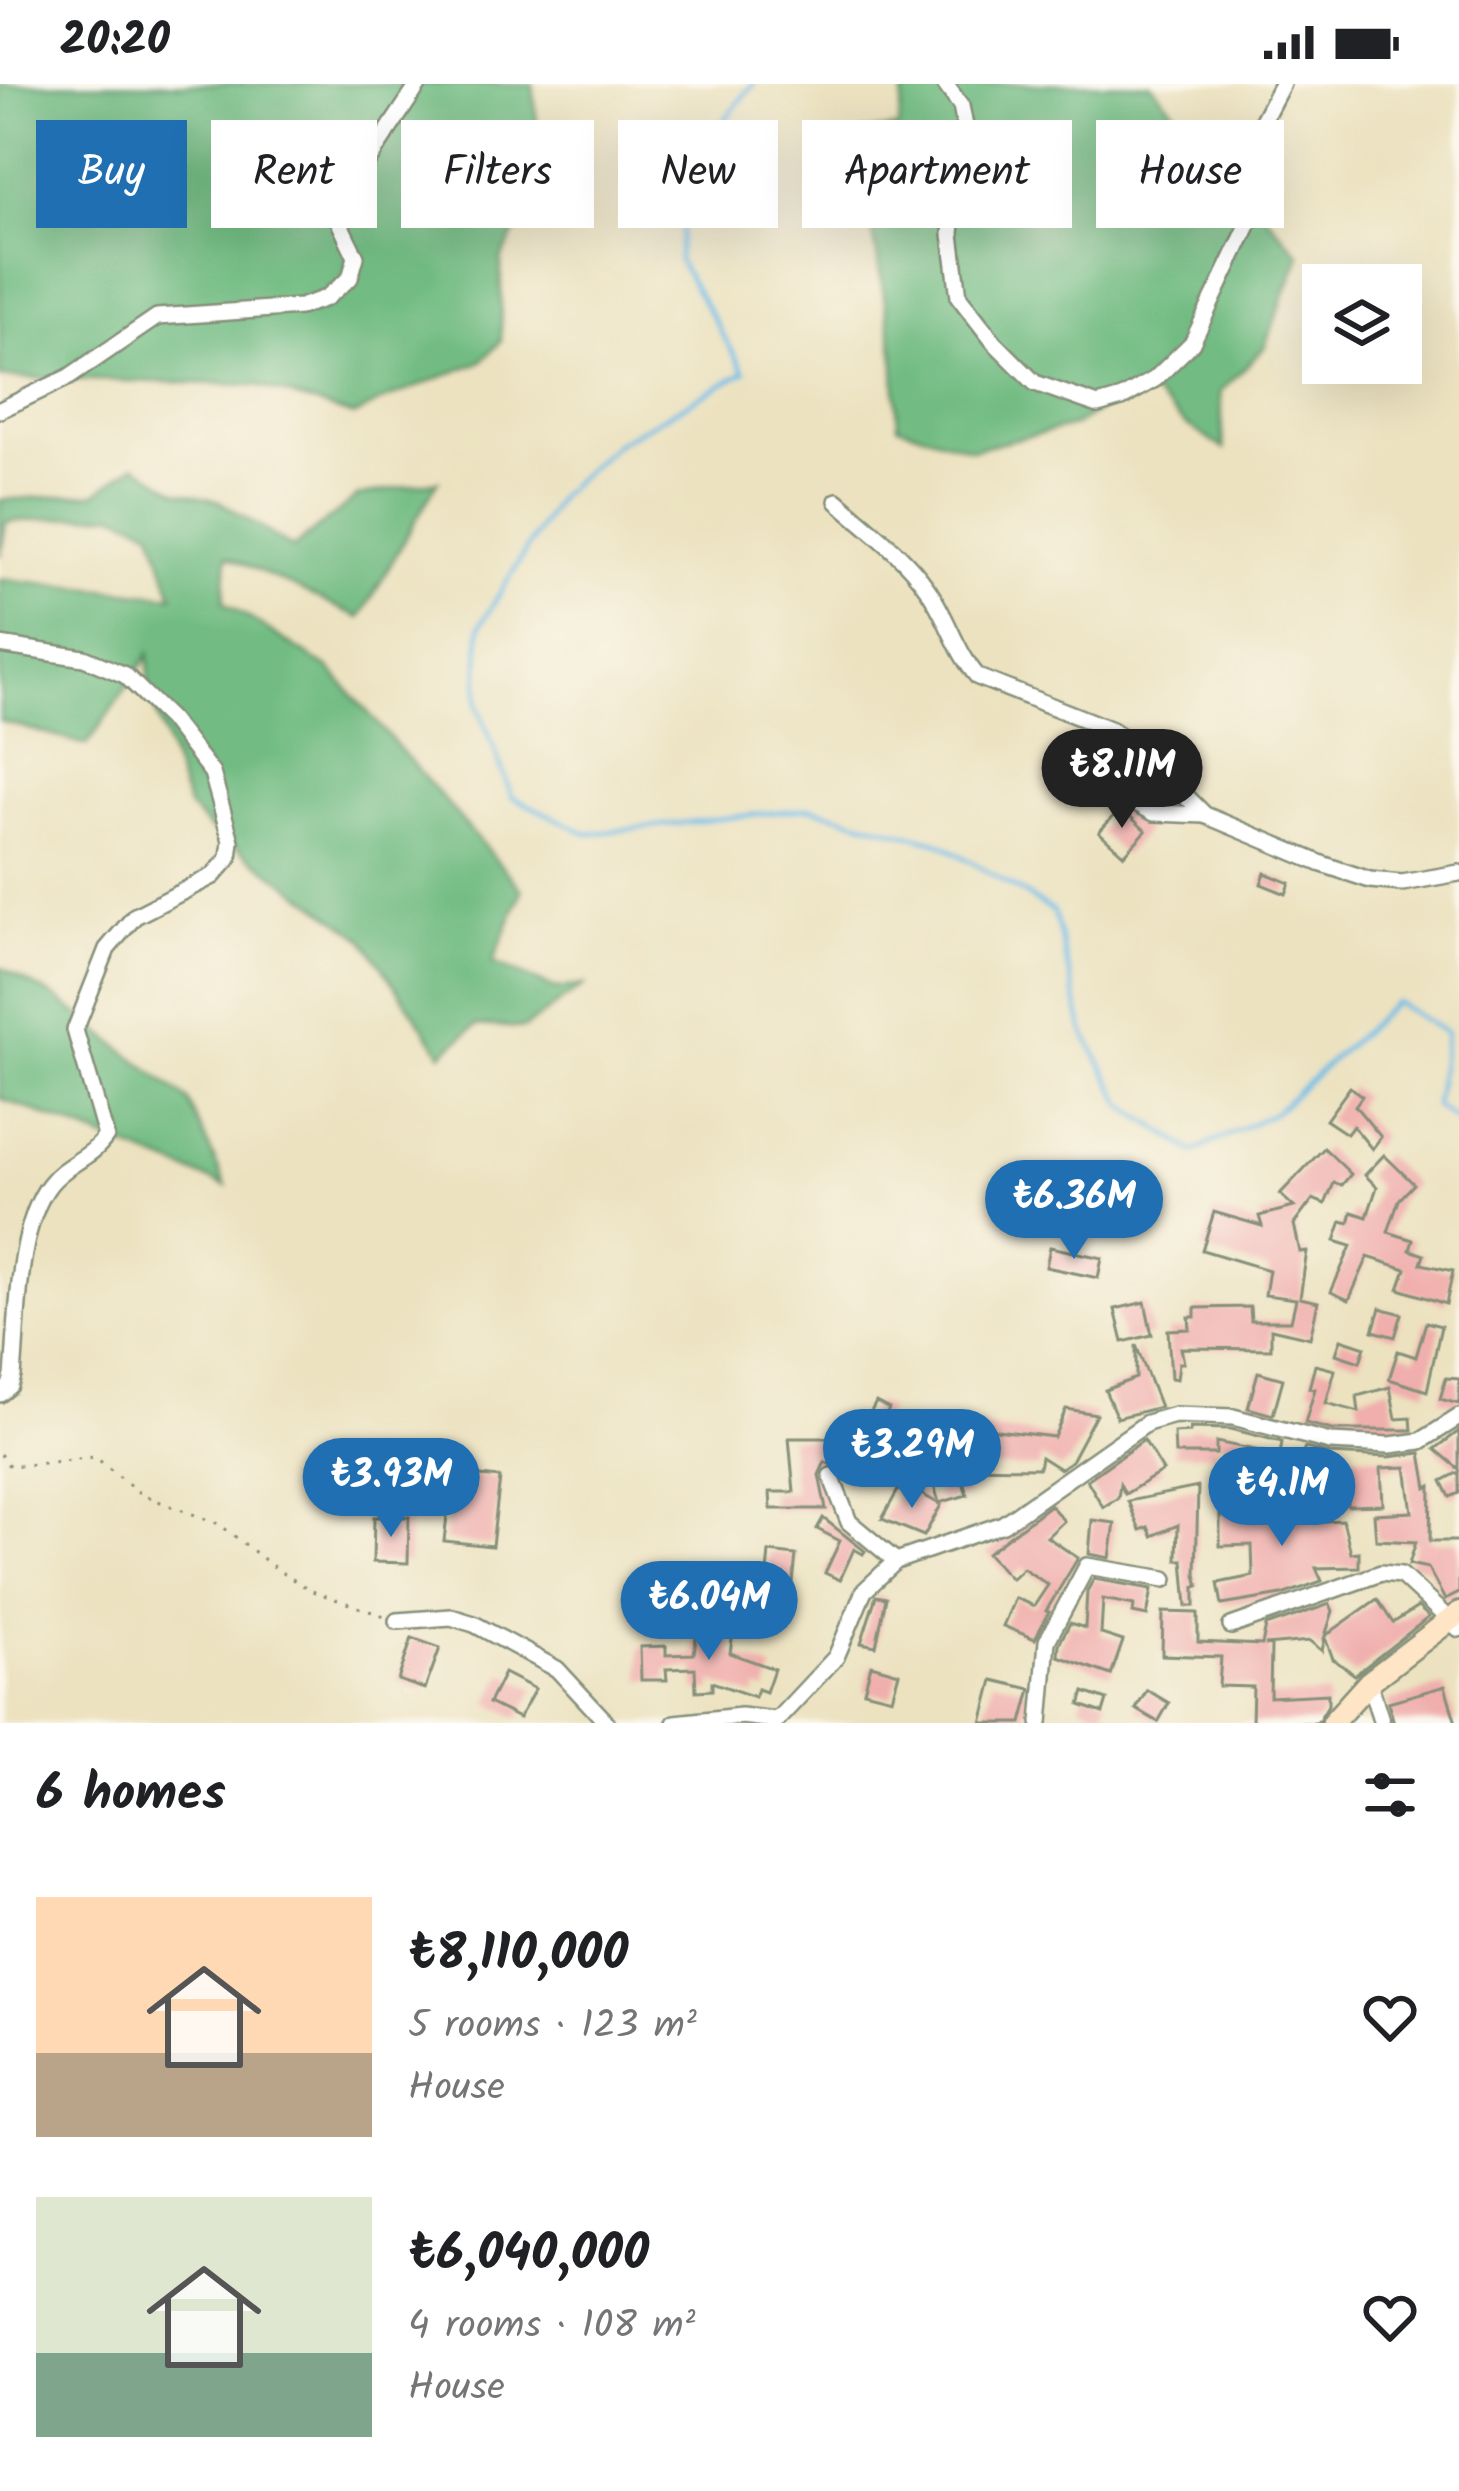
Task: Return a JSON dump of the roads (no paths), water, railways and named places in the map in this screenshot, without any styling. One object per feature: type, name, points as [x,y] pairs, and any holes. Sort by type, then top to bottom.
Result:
[{"type":"street","points":[[0,410],[69,377],[157,317],[300,307],[326,298],[350,278],[356,257],[340,224],[338,206],[419,84]]},
{"type":"street","points":[[945,84],[961,106],[966,131],[965,152],[956,173],[951,234],[959,297],[1035,383],[1098,405],[1155,380],[1192,343],[1261,198],[1261,124],[1282,84]]},
{"type":"street","points":[[837,501],[914,572],[978,677],[1112,730],[1137,747],[1205,815]]},
{"type":"street","points":[[0,645],[84,658],[125,675],[170,719],[212,773],[231,841],[229,858],[213,876],[135,916],[107,950],[75,1030],[106,1136],[94,1154],[51,1183],[42,1198],[30,1231],[21,1282],[14,1376],[0,1394]]},
{"type":"street","points":[[1125,797],[1154,812],[1205,815],[1370,880],[1418,883],[1459,873]]},
{"type":"street","points":[[675,1723],[741,1716],[774,1722],[836,1658],[864,1592],[896,1561],[1004,1524],[1147,1423],[1175,1415],[1233,1417],[1330,1442],[1390,1445],[1420,1441],[1459,1418]]},
{"type":"street","points":[[831,1477],[849,1522],[896,1561]]},
{"type":"street","points":[[1040,1723],[1047,1641],[1087,1566],[1165,1579]]},
{"type":"street","points":[[1231,1626],[1381,1574],[1401,1574],[1456,1621],[1369,1682],[1332,1723]]},
{"type":"street","points":[[397,1621],[451,1617],[474,1624],[557,1669],[608,1723]]},
{"type":"street","points":[[1369,1682],[1382,1723]]},
{"type":"waterway","points":[[753,84],[690,164],[678,260],[745,372],[618,442],[560,494],[480,626],[478,705],[512,797],[588,834],[811,808],[940,843],[1054,912],[1084,1032],[1124,1106],[1194,1152],[1275,1112],[1395,1002],[1446,1033],[1435,1106],[1459,1122]]}]
